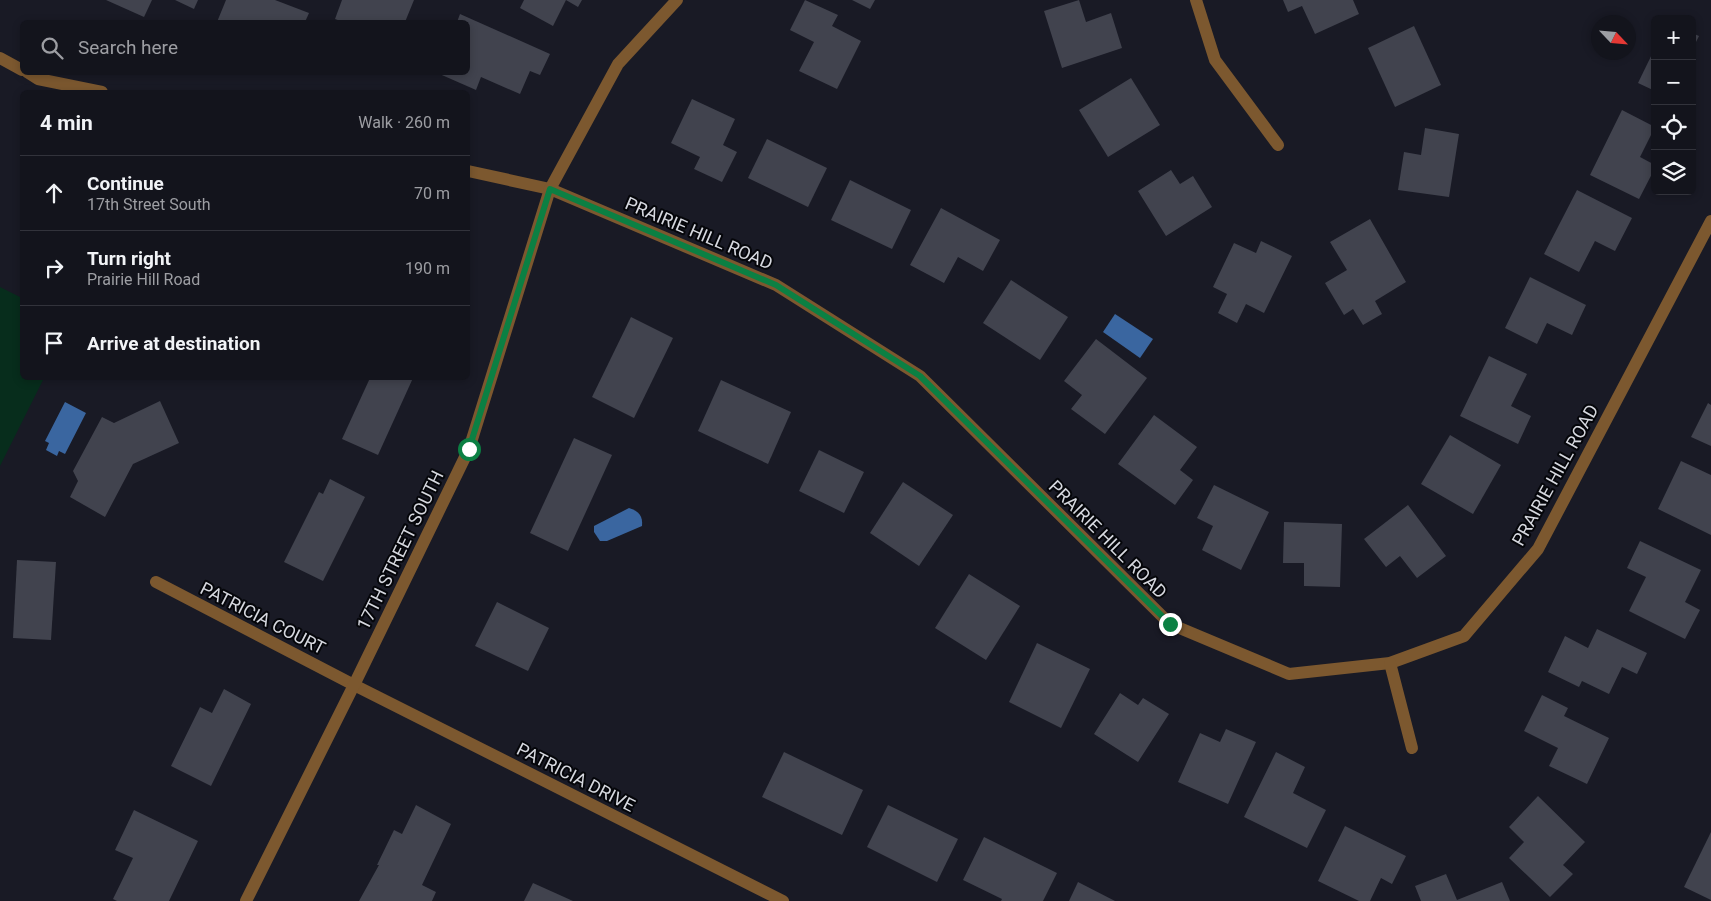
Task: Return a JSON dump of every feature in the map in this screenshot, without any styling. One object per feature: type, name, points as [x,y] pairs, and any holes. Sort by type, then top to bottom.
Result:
[{"type":"street","name":"17TH STREET SOUTH","points":[[246,901],[469,449],[550,189],[618,64],[676,0]]},
{"type":"street","points":[[1196,0],[1215,60],[1278,145]]},
{"type":"street","points":[[0,58],[20,69]]},
{"type":"street","points":[[31,75],[38,79],[92,90]]},
{"type":"street","name":"PRAIRIE HILL ROAD","points":[[470,171],[550,189],[776,285],[920,376],[1170,624],[1289,674],[1390,663],[1464,636],[1538,549],[1711,221]]},
{"type":"street","name":"PATRICIA COURT","points":[[156,582],[354,684]]},
{"type":"street","points":[[1390,663],[1412,748]]},
{"type":"street","name":"PATRICIA DRIVE","points":[[354,684],[783,901]]},
{"type":"green space","points":[[0,287],[20,297],[20,380],[43,380],[0,466]]},
{"type":"water","points":[[1115,314],[1153,339],[1140,358],[1103,332]]},
{"type":"water","points":[[65,402],[86,413],[65,454],[59,451],[57,456],[46,450],[49,443],[45,441]]},
{"type":"water","points":[[629,508],[640,514],[642,526],[607,541],[600,541],[594,532],[594,526]]},
{"type":"building","points":[[106,0],[152,0],[144,17]]},
{"type":"building","points":[[175,0],[198,0],[194,9]]},
{"type":"building","points":[[226,0],[275,0],[309,13],[306,20],[218,20]]},
{"type":"building","points":[[342,0],[414,0],[406,20],[335,19]]},
{"type":"building","points":[[524,0],[566,0],[553,26],[520,8]]},
{"type":"building","points":[[566,0],[582,0],[578,7]]},
{"type":"building","points":[[805,0],[838,15],[832,26],[861,41],[837,89],[799,71],[814,42],[790,30]]},
{"type":"building","points":[[852,0],[875,0],[870,9]]},
{"type":"building","points":[[1079,0],[1086,22],[1111,13],[1122,48],[1062,68],[1044,11]]},
{"type":"building","points":[[1283,0],[1353,0],[1359,14],[1315,34],[1302,6],[1288,12]]},
{"type":"building","points":[[460,14],[550,54],[540,75],[530,71],[520,94],[481,77],[476,90],[442,75],[470,75],[470,20],[458,20]]},
{"type":"building","points":[[1414,26],[1441,85],[1395,107],[1368,48]]},
{"type":"building","points":[[1651,56],[1651,89],[1638,83]]},
{"type":"building","points":[[1131,78],[1160,125],[1108,157],[1079,110]]},
{"type":"building","points":[[692,99],[735,119],[723,145],[737,152],[722,182],[694,169],[700,157],[671,143]]},
{"type":"building","points":[[1622,110],[1651,125],[1651,135],[1640,157],[1651,163],[1651,176],[1639,199],[1590,175]]},
{"type":"building","points":[[1425,128],[1459,134],[1449,197],[1398,190],[1404,152],[1421,155]]},
{"type":"building","points":[[767,139],[827,168],[808,207],[748,178]]},
{"type":"building","points":[[1171,170],[1180,184],[1193,176],[1212,207],[1166,236],[1138,191]]},
{"type":"building","points":[[850,180],[911,210],[892,249],[831,220]]},
{"type":"building","points":[[1577,190],[1632,218],[1615,251],[1595,241],[1579,272],[1544,254]]},
{"type":"building","points":[[941,208],[1000,240],[983,271],[958,257],[944,283],[910,265]]},
{"type":"building","points":[[1370,219],[1406,282],[1375,301],[1382,314],[1363,325],[1353,309],[1344,315],[1325,283],[1347,270],[1330,242]]},
{"type":"building","points":[[1261,241],[1292,256],[1264,313],[1246,304],[1237,323],[1218,313],[1227,294],[1213,287],[1234,243],[1256,253]]},
{"type":"building","points":[[1530,277],[1586,305],[1572,335],[1547,323],[1537,344],[1505,328]]},
{"type":"building","points":[[1011,280],[1068,317],[1040,360],[983,323]]},
{"type":"building","points":[[631,317],[673,338],[634,418],[592,397]]},
{"type":"building","points":[[1096,339],[1147,378],[1105,434],[1071,409],[1082,395],[1064,381]]},
{"type":"building","points":[[1489,356],[1527,374],[1511,406],[1531,416],[1518,444],[1460,416]]},
{"type":"building","points":[[369,380],[412,380],[378,455],[342,439]]},
{"type":"building","points":[[721,380],[791,412],[768,464],[698,431]]},
{"type":"building","points":[[160,401],[179,443],[133,464],[105,517],[70,497],[78,481],[73,471],[102,417],[114,423]]},
{"type":"building","points":[[1708,403],[1711,405],[1711,446],[1691,437]]},
{"type":"building","points":[[1154,415],[1197,447],[1180,470],[1193,480],[1175,505],[1118,464]]},
{"type":"building","points":[[1450,435],[1501,465],[1473,514],[1421,484]]},
{"type":"building","points":[[574,438],[612,455],[568,551],[530,533]]},
{"type":"building","points":[[819,450],[864,472],[844,513],[799,491]]},
{"type":"building","points":[[1681,461],[1711,475],[1711,535],[1658,509]]},
{"type":"building","points":[[330,479],[365,497],[323,581],[284,562],[319,492],[323,494]]},
{"type":"building","points":[[903,482],[953,515],[919,566],[870,533]]},
{"type":"building","points":[[1214,485],[1269,512],[1241,570],[1202,550],[1213,526],[1197,518]]},
{"type":"building","points":[[1408,505],[1446,556],[1417,578],[1400,556],[1386,567],[1364,539]]},
{"type":"building","points":[[1284,522],[1342,524],[1340,587],[1304,586],[1304,563],[1283,563]]},
{"type":"building","points":[[1640,541],[1701,570],[1685,602],[1700,610],[1685,639],[1629,611],[1646,577],[1627,568]]},
{"type":"building","points":[[17,560],[56,562],[51,640],[13,638]]},
{"type":"building","points":[[969,574],[1020,606],[986,660],[935,628]]},
{"type":"building","points":[[497,602],[549,628],[528,671],[475,646]]},
{"type":"building","points":[[1597,629],[1647,653],[1637,674],[1622,667],[1609,694],[1582,681],[1579,687],[1548,672],[1565,636],[1588,648]]},
{"type":"building","points":[[1037,643],[1090,669],[1061,728],[1009,702]]},
{"type":"building","points":[[224,689],[251,704],[211,786],[171,766],[200,707],[212,713]]},
{"type":"building","points":[[1120,693],[1138,705],[1143,698],[1169,714],[1138,762],[1094,734]]},
{"type":"building","points":[[1542,695],[1568,708],[1564,716],[1609,738],[1587,784],[1549,766],[1558,748],[1524,731]]},
{"type":"building","points":[[1226,729],[1256,742],[1228,804],[1178,782],[1200,733],[1220,742]]},
{"type":"building","points":[[784,752],[863,790],[842,835],[762,797]]},
{"type":"building","points":[[1276,752],[1305,767],[1293,793],[1326,810],[1307,848],[1244,817]]},
{"type":"building","points":[[1538,796],[1585,842],[1563,865],[1573,874],[1550,897],[1509,858],[1524,842],[1509,827]]},
{"type":"building","points":[[416,805],[451,824],[422,885],[436,892],[432,901],[359,901],[379,865],[377,865],[394,830],[402,834]]},
{"type":"building","points":[[888,805],[958,839],[937,882],[867,847]]},
{"type":"building","points":[[134,810],[198,841],[169,901],[117,901],[113,899],[133,858],[115,850]]},
{"type":"building","points":[[1345,826],[1406,856],[1392,884],[1381,878],[1370,901],[1359,901],[1318,881]]},
{"type":"building","points":[[1711,832],[1711,900],[1684,887]]},
{"type":"building","points":[[984,837],[1057,873],[1043,901],[1001,901],[1002,899],[963,880]]},
{"type":"building","points":[[1446,874],[1457,900],[1502,882],[1510,901],[1421,901],[1415,886]]},
{"type":"building","points":[[1078,882],[1115,901],[1069,901]]},
{"type":"building","points":[[533,883],[573,901],[524,901]]},
{"type":"route","points":[[469,449],[550,189],[776,285],[920,376],[1170,624]]}]
